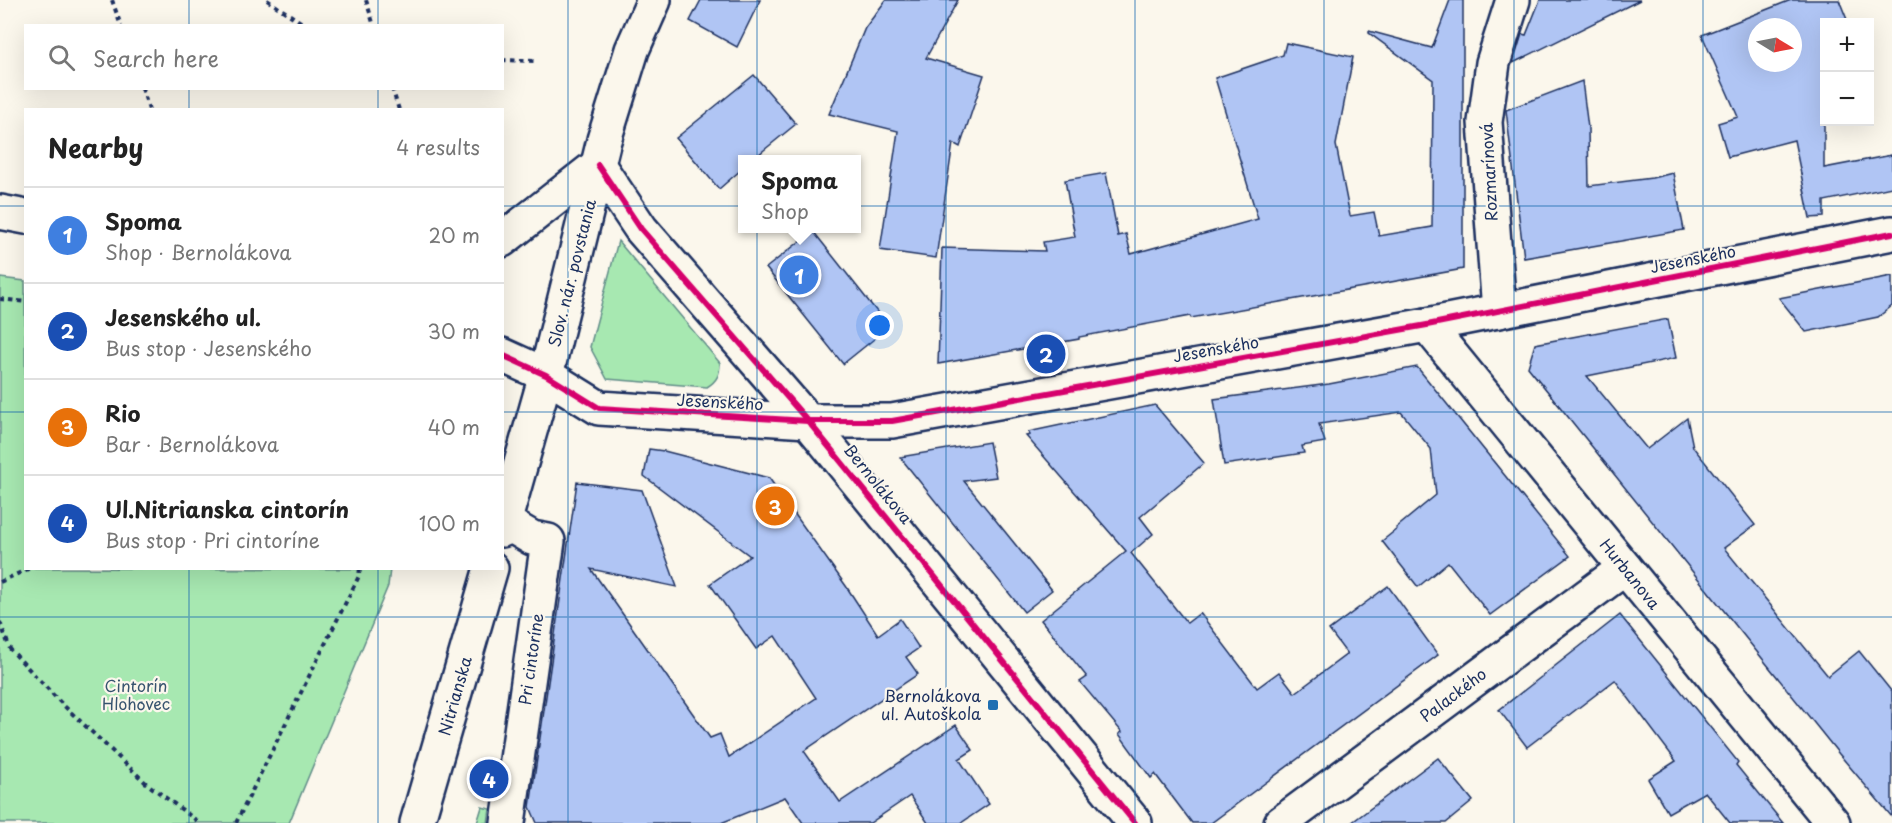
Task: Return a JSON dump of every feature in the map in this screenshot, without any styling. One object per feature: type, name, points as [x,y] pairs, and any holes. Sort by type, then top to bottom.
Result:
[{"type":"street","name":"Slov. nár. povstania","points":[[546,375],[604,140],[632,50],[654,0]]},
{"type":"street","name":"Rozmarínová","points":[[1499,311],[1485,122],[1493,63],[1513,0]]},
{"type":"street","points":[[504,238],[598,165]]},
{"type":"street","name":"Bernolákova","points":[[598,165],[641,229],[808,420],[1135,823]]},
{"type":"street","points":[[0,212],[24,217]]},
{"type":"street","name":"Jesenského","points":[[504,356],[546,375],[599,408],[808,420],[891,421],[1427,325],[1892,233]]},
{"type":"street","name":"Hurbanova","points":[[1427,325],[1833,823]]},
{"type":"street","points":[[504,517],[546,375]]},
{"type":"street","name":"Pri cintoríne","points":[[504,521],[532,538],[548,541],[508,823]]},
{"type":"street","name":"Palackého","points":[[1281,823],[1625,568]]},
{"type":"street","name":"Nitrianska","points":[[417,823],[491,570]]},
{"type":"path","points":[[112,0],[120,24]]},
{"type":"path","points":[[267,0],[304,24]]},
{"type":"path","points":[[366,0],[373,24]]},
{"type":"path","points":[[504,60],[537,61]]},
{"type":"path","points":[[143,90],[148,108]]},
{"type":"path","points":[[393,90],[398,108]]},
{"type":"path","points":[[0,299],[24,302]]},
{"type":"path","points":[[0,582],[26,570]]},
{"type":"path","points":[[236,823],[359,576],[360,570]]},
{"type":"path","points":[[0,622],[10,649],[61,703],[146,783],[200,823]]},
{"type":"green space","points":[[618,241],[720,363],[717,377],[707,387],[607,379],[590,347]]},
{"type":"green space","name":"Cintorín Hlohovec","points":[[0,278],[24,281],[24,570],[390,570],[388,586],[289,823],[0,823]]},
{"type":"green space","points":[[482,807],[490,809],[488,823],[477,823]]},
{"type":"building","points":[[701,0],[760,0],[737,47],[690,21]]},
{"type":"building","points":[[886,0],[958,0],[926,58],[984,75],[960,147],[953,143],[936,258],[880,250],[898,131],[829,114],[865,28]]},
{"type":"building","points":[[1450,0],[1463,0],[1463,269],[1191,318],[1190,316],[1079,337],[1079,339],[938,364],[942,248],[1045,251],[1043,242],[1075,237],[1065,180],[1106,173],[1118,236],[1126,234],[1131,254],[1258,219],[1215,78],[1283,55],[1286,43],[1353,57],[1336,145],[1350,216],[1374,212],[1379,236],[1432,227],[1433,80],[1369,31],[1432,48]]},
{"type":"building","points":[[1540,0],[1640,0],[1513,63],[1522,34],[1526,35]]},
{"type":"building","points":[[1791,0],[1839,0],[1846,18],[1820,18],[1820,126],[1824,126],[1824,168],[1892,155],[1892,187],[1824,201],[1824,217],[1810,218],[1794,140],[1728,157],[1718,123],[1738,117],[1702,35]]},
{"type":"building","points":[[754,75],[796,124],[758,155],[738,155],[738,172],[719,189],[676,138]]},
{"type":"building","points":[[1582,81],[1588,128],[1589,186],[1673,173],[1684,230],[1524,258],[1506,110]]},
{"type":"building","points":[[810,233],[815,233],[889,327],[843,364],[766,268]]},
{"type":"building","points":[[1892,276],[1892,306],[1878,317],[1806,332],[1779,298]]},
{"type":"building","points":[[1668,319],[1676,358],[1587,376],[1647,449],[1687,418],[1693,447],[1755,525],[1724,548],[1828,676],[1859,651],[1892,692],[1892,817],[1528,367],[1535,344]]},
{"type":"building","points":[[1417,367],[1570,556],[1490,615],[1448,562],[1418,587],[1382,541],[1436,495],[1431,449],[1401,412],[1319,424],[1325,442],[1302,446],[1304,453],[1224,465],[1214,399],[1329,384]]},
{"type":"building","points":[[1155,405],[1204,463],[1140,517],[1153,534],[1131,553],[1187,623],[1200,613],[1257,688],[1279,672],[1295,693],[1347,654],[1329,630],[1388,586],[1438,655],[1211,823],[1192,823],[1155,774],[1151,778],[1119,734],[1122,732],[1080,682],[1087,677],[1041,620],[1126,551],[1026,436],[1030,435],[1028,432]]},
{"type":"building","points":[[989,442],[996,477],[964,481],[1052,590],[1024,612],[900,457]]},
{"type":"building","points":[[649,449],[769,478],[878,635],[900,619],[919,648],[906,657],[918,674],[804,751],[840,802],[956,725],[973,750],[959,759],[989,804],[961,823],[928,823],[910,796],[870,823],[803,823],[785,797],[721,823],[537,823],[530,807],[577,482],[642,490],[677,587],[591,569],[710,738],[720,734],[729,757],[816,698],[775,636],[756,649],[710,584],[750,556],[644,476]]},
{"type":"building","points":[[1620,615],[1738,762],[1736,765],[1783,823],[1730,823],[1705,792],[1668,813],[1648,779],[1676,761],[1615,680],[1527,747],[1499,710]]},
{"type":"building","points":[[1438,758],[1473,801],[1446,823],[1351,823]]},
{"type":"cycle path","points":[[598,165],[641,229],[808,421],[1135,823]]},
{"type":"cycle path","points":[[504,356],[546,375],[599,408],[808,421],[892,421],[1427,325],[1892,233]]},
{"type":"place","name":"Spoma","points":[[799,275]]},
{"type":"place","name":"Jesenského ul.","points":[[1046,354]]},
{"type":"place","name":"Rio","points":[[775,506]]},
{"type":"place","name":"Bernolákova ul. Autoškola","points":[[993,705]]},
{"type":"place","name":"Ul.Nitrianska cintorín","points":[[489,779]]}]
